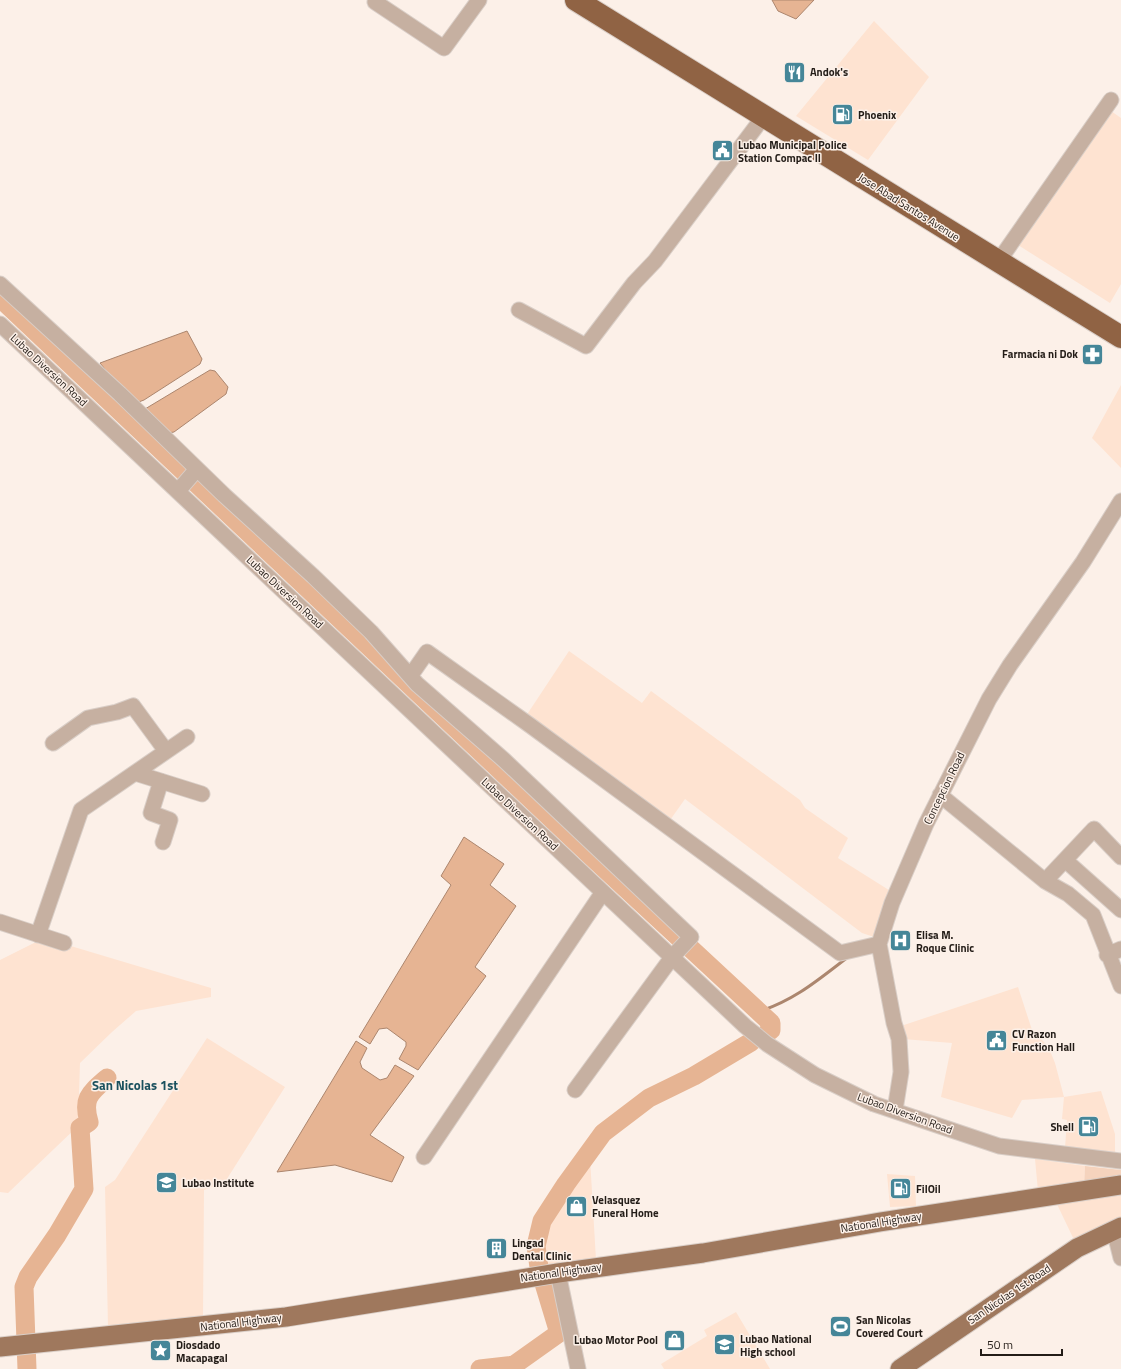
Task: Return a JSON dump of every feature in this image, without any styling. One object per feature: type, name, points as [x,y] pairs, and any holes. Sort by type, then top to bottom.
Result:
[{"type":"highway","name":"Jose Abad Santos Avenue","points":[[576,0],[1121,337]]},
{"type":"main road","name":"National Highway","points":[[5,1347],[286,1316],[522,1278],[703,1253],[880,1222],[1121,1185]]},
{"type":"main road","name":"San Nicolas 1st Road","points":[[900,1369],[1077,1248],[1117,1228]]},
{"type":"street","points":[[375,2],[444,48],[479,0]]},
{"type":"street","points":[[998,262],[1111,100]]},
{"type":"street","points":[[519,310],[586,346],[634,283],[655,261],[764,116]]},
{"type":"street","points":[[0,284],[120,394],[195,471],[313,576],[371,632],[418,684],[504,760],[691,937],[674,955],[575,1090]]},
{"type":"street","name":"Lubao Diversion Road","points":[[0,324],[180,488],[603,892],[674,955],[745,1026],[767,1044],[840,1089],[874,1104],[1000,1146],[1121,1160]]},
{"type":"street","points":[[180,488],[195,471]]},
{"type":"street","name":"Concepcion Road","points":[[895,1110],[901,1072],[900,1039],[894,1023],[879,944],[892,903],[940,795],[978,719],[1010,665],[1083,562],[1121,501]]},
{"type":"street","points":[[411,675],[427,652],[531,726],[840,953],[879,944]]},
{"type":"street","points":[[53,743],[68,730],[88,718],[117,712],[133,706],[166,751]]},
{"type":"street","points":[[38,935],[81,810],[187,737]]},
{"type":"street","points":[[135,773],[202,794]]},
{"type":"street","points":[[161,781],[150,813],[170,820],[164,842]]},
{"type":"street","points":[[940,795],[1045,881],[1068,894],[1093,915],[1114,952],[1121,986]]},
{"type":"street","points":[[1045,881],[1094,829],[1121,857]]},
{"type":"street","points":[[1065,860],[1121,910]]},
{"type":"street","points":[[424,1157],[603,892]]},
{"type":"street","points":[[0,922],[64,943]]},
{"type":"street","points":[[1117,1228],[1121,1258]]},
{"type":"street","points":[[556,1273],[578,1369]]},
{"type":"shaded area","points":[[772,0],[814,0],[796,19],[778,11]]},
{"type":"shaded area","points":[[874,21],[929,77],[868,160],[796,116]]},
{"type":"shaded area","points":[[1111,111],[1121,118],[1121,284],[1110,303],[1018,245]]},
{"type":"shaded area","points":[[187,331],[202,359],[200,364],[144,400],[136,403],[131,402],[100,363]]},
{"type":"shaded area","points":[[210,370],[215,371],[228,387],[226,394],[174,432],[168,433],[145,409]]},
{"type":"shaded area","points":[[1121,385],[1121,468],[1092,438]]},
{"type":"shaded area","points":[[569,651],[642,703],[651,691],[800,800],[805,808],[848,838],[838,858],[892,892],[874,937],[862,933],[685,799],[668,823],[524,719]]},
{"type":"shaded area","points":[[464,837],[504,864],[490,885],[516,906],[475,967],[486,976],[418,1070],[399,1059],[406,1046],[406,1042],[387,1028],[379,1029],[370,1044],[359,1037],[451,885],[441,876]]},
{"type":"shaded area","points":[[44,938],[211,988],[211,997],[136,1011],[112,1032],[80,1063],[78,1126],[8,1193],[0,1192],[0,960]]},
{"type":"shaded area","points":[[1018,987],[1032,1030],[1048,1046],[1055,1063],[1064,1097],[1022,1100],[1012,1118],[941,1097],[952,1043],[903,1039],[901,1026]]},
{"type":"shaded area","name":"Lubao Institute","points":[[207,1038],[285,1087],[225,1182],[204,1190],[203,1317],[108,1327],[105,1187],[115,1180]]},
{"type":"shaded area","points":[[356,1041],[367,1048],[360,1062],[362,1068],[380,1080],[387,1078],[395,1065],[414,1076],[370,1135],[404,1157],[392,1182],[335,1165],[277,1172]]},
{"type":"shaded area","name":"Shell","points":[[1101,1091],[1115,1134],[1115,1152],[1065,1148],[1067,1120],[1062,1119],[1064,1097]]},
{"type":"shaded area","name":"Velasquez Funeral Home","points":[[590,1158],[596,1260],[545,1266],[543,1246],[548,1224]]},
{"type":"shaded area","points":[[1035,1159],[1085,1166],[1084,1186],[1038,1191]]},
{"type":"shaded area","points":[[1085,1166],[1121,1170],[1121,1181],[1084,1186]]},
{"type":"shaded area","points":[[887,1174],[915,1176],[916,1206],[890,1207]]},
{"type":"shaded area","points":[[1121,1189],[1121,1223],[1076,1244],[1055,1200]]},
{"type":"shaded area","name":"Lubao National High school","points":[[736,1312],[770,1369],[664,1369],[661,1364],[707,1336],[704,1330]]},
{"type":"waterway","points":[[0,298],[592,857],[771,1023],[771,1030],[768,1032]]},
{"type":"waterway","points":[[758,1012],[783,1002],[806,989],[848,957]]},
{"type":"waterway","points":[[480,1369],[514,1365],[559,1333],[539,1267],[536,1246],[542,1221],[566,1184],[603,1133],[649,1098],[694,1076],[751,1042]]},
{"type":"waterway","points":[[27,1369],[24,1287],[28,1277],[57,1235],[84,1189],[80,1128],[89,1122],[86,1107],[89,1097],[92,1092],[107,1078]]},
{"type":"place","name":"Andok's","points":[[795,72]]},
{"type":"place","name":"Phoenix","points":[[843,115]]},
{"type":"place","name":"Lubao Municipal Police Station Compac II","points":[[723,151]]},
{"type":"place","name":"Farmacia ni Dok","points":[[1093,354]]},
{"type":"place","name":"Elisa M. Roque Clinic","points":[[900,941]]},
{"type":"place","name":"CV Razon Function Hall","points":[[996,1040]]},
{"type":"place","name":"Shell","points":[[1089,1127]]},
{"type":"place","name":"Lubao Institute","points":[[166,1183]]},
{"type":"place","name":"FilOil","points":[[901,1189]]},
{"type":"place","name":"Velasquez Funeral Home","points":[[576,1206]]},
{"type":"place","name":"Lingad Dental Clinic","points":[[496,1249]]},
{"type":"place","name":"San Nicolas Covered Court","points":[[840,1326]]},
{"type":"place","name":"Lubao Motor Pool","points":[[674,1340]]},
{"type":"place","name":"Lubao National High school","points":[[724,1345]]},
{"type":"place","name":"Diosdado Macapagal","points":[[160,1351]]},
{"type":"district","name":"San Nicolas 1st","points":[[135,1085]]}]
